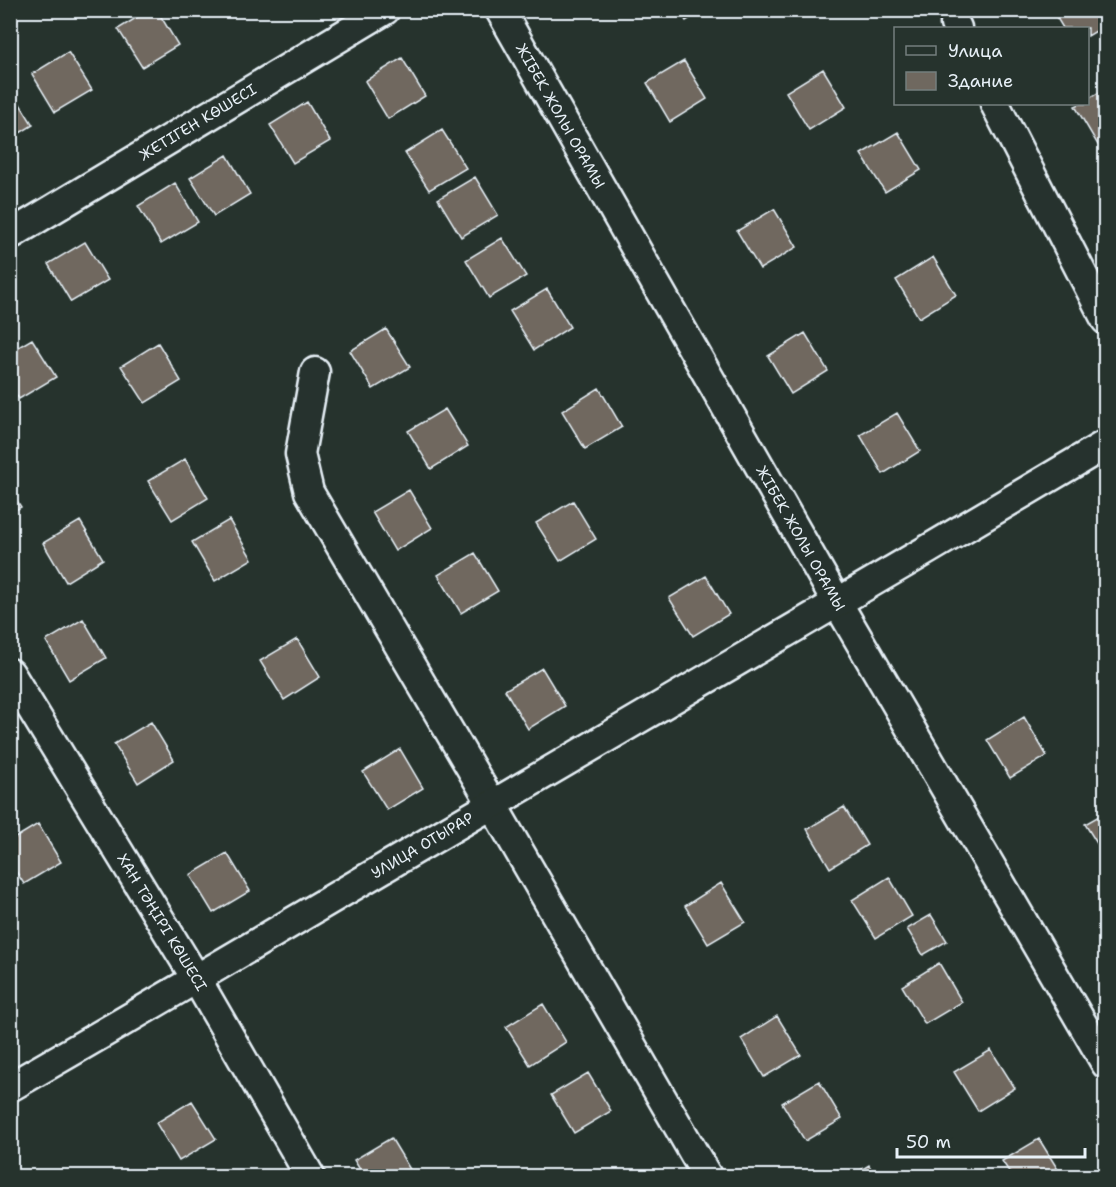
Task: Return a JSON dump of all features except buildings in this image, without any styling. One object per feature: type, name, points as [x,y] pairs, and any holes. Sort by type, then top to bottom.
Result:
[{"type":"street","name":"ЖЕТІГЕН КӨШЕСІ","points":[[10,235],[385,10]]},
{"type":"street","name":"ЖІБЕК ЖОЛЫ ОРАМЫ","points":[[500,10],[838,604],[1106,1064]]},
{"type":"street","points":[[996,105],[1106,320]]},
{"type":"street","points":[[315,372],[300,454],[309,492],[707,1176]]},
{"type":"street","name":"УЛИЦА ОТЫРАР","points":[[10,1088],[197,980],[492,804],[838,604],[1106,444]]},
{"type":"street","name":"ХАН ТӘҢІРІ КӨШЕСІ","points":[[10,673],[197,980],[310,1176]]}]
